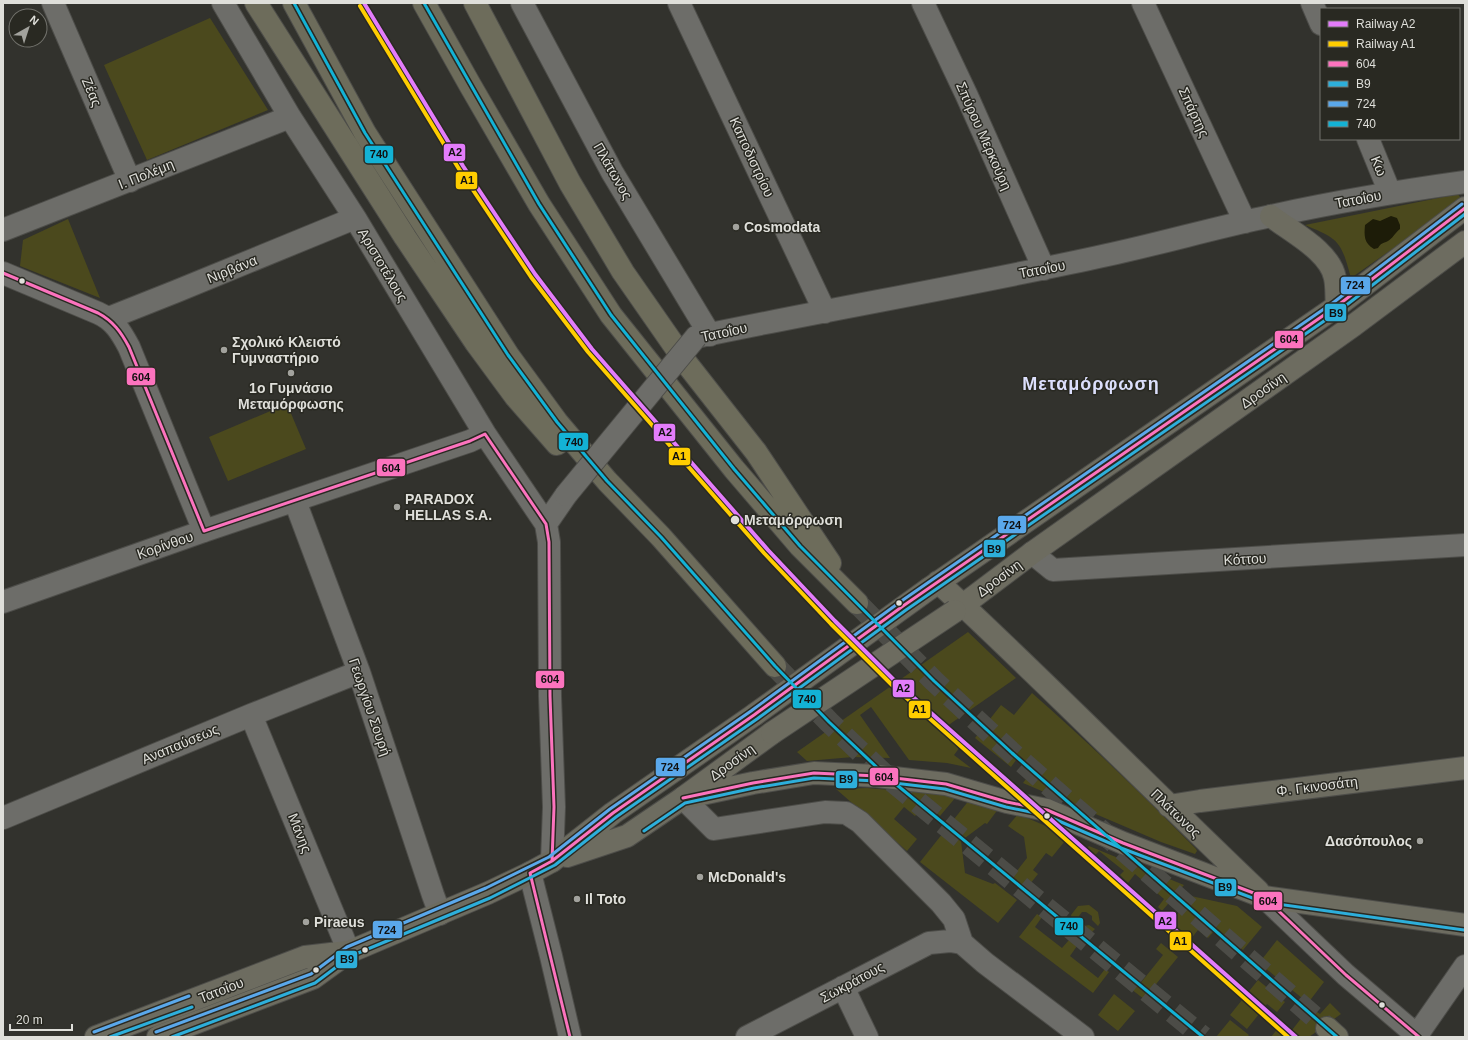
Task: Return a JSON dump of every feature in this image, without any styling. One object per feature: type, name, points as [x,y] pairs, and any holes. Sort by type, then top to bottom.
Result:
[{"type":"highway","points":[[256,3],[404,237],[476,343],[515,396],[560,448],[661,537]]},
{"type":"highway","points":[[294,3],[365,133],[508,355],[556,422],[607,481],[661,537],[775,666]]},
{"type":"highway","points":[[424,3],[539,204],[611,315],[734,469],[800,546],[857,603],[756,452],[687,364],[623,272],[570,183],[475,3]]},
{"type":"main road","name":"Δροσίνη","points":[[552,861],[613,813],[754,715],[934,585],[1337,306],[1465,208]]},
{"type":"main road","points":[[1271,216],[1310,244],[1330,265],[1335,277],[1337,306]]},
{"type":"main road","name":"Δροσίνη","points":[[552,861],[627,836],[683,798],[772,733],[959,608],[1032,553],[1354,325],[1465,242]]},
{"type":"main road","name":"Πλάτωνος","points":[[934,585],[1264,897]]},
{"type":"main road","name":"Φ. Γκινοσάτη","points":[[1169,806],[1465,768]]},
{"type":"main road","points":[[683,798],[753,783],[814,773],[877,776],[946,784],[1007,802],[1047,810],[1122,843],[1264,897],[1465,925]]},
{"type":"main road","name":"Τατοΐου","points":[[158,1037],[313,978],[349,952],[440,914],[530,873],[552,861]]},
{"type":"main road","name":"Τατοΐου","points":[[96,1037],[305,957],[349,952]]},
{"type":"street","name":"Ζέας","points":[[53,3],[130,181]]},
{"type":"street","name":"Αριστοτέλους","points":[[223,3],[290,117],[355,218],[485,434],[546,524]]},
{"type":"street","name":"Πλάτωνος","points":[[522,3],[612,172],[703,336]]},
{"type":"street","name":"Καποδιστρίου","points":[[679,3],[825,312]]},
{"type":"street","name":"Σπύρου Μερκούρη","points":[[923,3],[967,96],[1044,269]]},
{"type":"street","name":"Σπάρτης","points":[[1143,3],[1245,222]]},
{"type":"street","points":[[1312,3],[1320,22]]},
{"type":"street","name":"Ι. Πολέμη","points":[[3,230],[290,117]]},
{"type":"street","name":"Κω","points":[[1368,140],[1390,192]]},
{"type":"street","name":"Τατοΐου","points":[[546,524],[566,495],[703,336],[898,296],[1044,269],[1147,247],[1271,216],[1390,192],[1465,182]]},
{"type":"street","name":"Νιρβάνα","points":[[109,318],[355,218]]},
{"type":"street","points":[[3,273],[109,318],[120,331],[129,347],[204,532]]},
{"type":"street","name":"Κορίνθου","points":[[3,602],[470,441],[485,434]]},
{"type":"street","name":"Γεωργίου Σουρή","points":[[295,501],[359,672],[440,914]]},
{"type":"street","points":[[546,524],[549,542],[550,696],[554,807],[552,861]]},
{"type":"street","name":"Κόττου","points":[[1032,553],[1053,570],[1465,545]]},
{"type":"street","name":"Αναπαύσεως","points":[[3,818],[251,714],[359,672]]},
{"type":"street","name":"Μάνης","points":[[251,714],[349,952]]},
{"type":"street","points":[[683,798],[714,829],[825,812],[846,813],[860,822],[941,903],[954,920],[962,944],[1083,1037]]},
{"type":"street","points":[[530,873],[570,1037]]},
{"type":"street","name":"Πλάτωνος","points":[[1264,897],[1346,974],[1418,1036]]},
{"type":"street","name":"Σωκράτους","points":[[747,1037],[928,943],[950,941],[962,944]]},
{"type":"street","points":[[1418,1036],[1465,966]]},
{"type":"street","points":[[843,987],[867,1037]]},
{"type":"shaded area","points":[[210,18],[268,110],[147,160],[104,65]]},
{"type":"shaded area","points":[[1458,194],[1462,200],[1351,278],[1344,256],[1337,243],[1325,234],[1305,225]]},
{"type":"shaded area","points":[[1391,216],[1397,218],[1400,229],[1389,240],[1381,244],[1378,248],[1374,249],[1366,242],[1365,225],[1373,219],[1380,221]]},
{"type":"shaded area","points":[[68,219],[100,298],[20,266],[23,240]]},
{"type":"shaded area","points":[[287,404],[306,449],[228,481],[209,437]]},
{"type":"shaded area","points":[[968,632],[1016,678],[940,731],[960,747],[954,755],[971,768],[947,763],[909,760],[871,707],[860,715],[890,758],[853,757],[807,761],[797,752]]},
{"type":"shaded area","points":[[1032,693],[1095,750],[1156,809],[1196,849],[1197,851],[1195,854],[1161,842],[1023,783],[1034,768],[1019,756],[1011,767],[975,738],[1001,705],[1014,715]]},
{"type":"shaded area","points":[[867,788],[940,794],[956,797],[940,816],[926,804],[915,816],[904,807],[894,819],[917,839],[907,851],[836,789]]},
{"type":"shaded area","points":[[970,799],[999,808],[987,824],[985,823],[961,841],[965,873],[993,884],[995,883],[1017,900],[998,923],[920,862]]},
{"type":"shaded area","points":[[1018,814],[1069,836],[1052,857],[1046,853],[1033,870],[1038,874],[1026,889],[1012,877],[1027,858],[1024,837],[1008,826]]},
{"type":"shaded area","points":[[1089,846],[1184,885],[1162,911],[1158,907],[1164,899],[1135,874],[1128,883],[1120,875],[1124,871],[1099,851],[1089,862],[1080,855]]},
{"type":"shaded area","points":[[1191,896],[1237,906],[1262,927],[1243,950],[1216,929],[1208,938],[1198,930],[1187,944],[1166,929]]},
{"type":"shaded area","points":[[1089,905],[1098,912],[1100,923],[1098,926],[1092,920],[1092,916],[1086,912],[1082,912],[1079,916],[1079,921],[1084,926],[1089,925],[1095,929],[1092,932],[1081,932],[1073,926],[1071,915],[1078,906]]},
{"type":"shaded area","points":[[1037,914],[1042,917],[1035,927],[1062,948],[1069,940],[1077,946],[1070,956],[1098,978],[1105,969],[1109,972],[1093,993],[1019,937]]},
{"type":"shaded area","points":[[1277,940],[1324,982],[1308,1003],[1259,963]]},
{"type":"shaded area","points":[[1161,943],[1178,957],[1144,999],[1127,986],[1132,979],[1139,985],[1163,955],[1156,949]]},
{"type":"shaded area","points":[[1258,980],[1285,1002],[1277,1012],[1267,1004],[1247,1029],[1230,1015]]},
{"type":"shaded area","points":[[1114,994],[1135,1011],[1118,1031],[1098,1015]]},
{"type":"shaded area","points":[[1330,1003],[1341,1014],[1309,1037],[1271,1037],[1279,1027],[1289,1034],[1310,1007],[1320,1014]]},
{"type":"shaded area","points":[[1230,1020],[1249,1035],[1247,1037],[1216,1037]]},
{"type":"tunnel","points":[[857,603],[934,681],[1012,753],[1327,1028]]},
{"type":"tunnel","points":[[775,666],[829,722],[886,776],[1203,1037]]},
{"type":"rail line","name":"A2","points":[[364,3],[463,166],[535,274],[592,349],[768,550],[835,621],[895,681],[1296,1037]]},
{"type":"rail line","name":"A1","points":[[360,6],[459,169],[531,277],[588,352],[764,553],[831,624],[892,685],[1288,1037]]},
{"type":"transit line","name":"740","points":[[294,3],[365,133],[508,355],[557,422],[607,481],[661,537],[775,666],[829,722],[886,776],[1203,1037]]},
{"type":"transit line","name":"740","points":[[424,3],[539,204],[611,315],[734,469],[800,546],[934,681],[1012,753],[1337,1037]]},
{"type":"transit line","name":"724","points":[[156,1032],[311,974],[347,947],[486,888],[549,857],[610,809],[751,711],[900,602],[1334,302],[1462,204]]},
{"type":"transit line","name":"604","points":[[570,1037],[530,873],[552,861],[613,813],[754,715],[903,606],[1337,306],[1465,208]]},
{"type":"transit line","name":"Β9","points":[[172,1037],[315,983],[351,956],[490,898],[555,865],[616,817],[757,719],[906,610],[1340,310],[1465,214]]},
{"type":"transit line","name":"604","points":[[3,273],[98,313],[112,323],[120,332],[129,347],[204,531],[470,441],[485,434],[546,524],[549,542],[550,696],[554,807],[552,861]]},
{"type":"transit line","name":"604","points":[[683,798],[753,783],[814,773],[877,776],[946,784],[1007,802],[1047,810],[1123,843],[1264,897],[1346,975],[1419,1037]]},
{"type":"transit line","name":"Β9","points":[[644,831],[685,803],[754,788],[814,778],[877,781],[945,789],[1006,807],[1045,815],[1121,848],[1263,902],[1464,930]]},
{"type":"transit line","name":"724","points":[[94,1032],[189,996]]},
{"type":"transit line","name":"Β9","points":[[110,1037],[192,1007]]},
{"type":"place","name":"Cosmodata","points":[[736,227]]},
{"type":"place","name":"Σχολικό Κλειστό Γυμναστήριο","points":[[224,350]]},
{"type":"place","name":"1ο Γυμνάσιο Μεταμόρφωσης","points":[[291,373]]},
{"type":"place","name":"PARADOX HELLAS S.A.","points":[[397,507]]},
{"type":"place","name":"Μεταμόρφωση","points":[[735,520]]},
{"type":"place","name":"Δασόπουλος","points":[[1420,841]]},
{"type":"place","name":"McDonald's","points":[[700,877]]},
{"type":"place","name":"Il Toto","points":[[577,899]]},
{"type":"place","name":"Piraeus","points":[[306,922]]},
{"type":"district","name":"Μεταμόρφωση","points":[[1091,384]]}]
